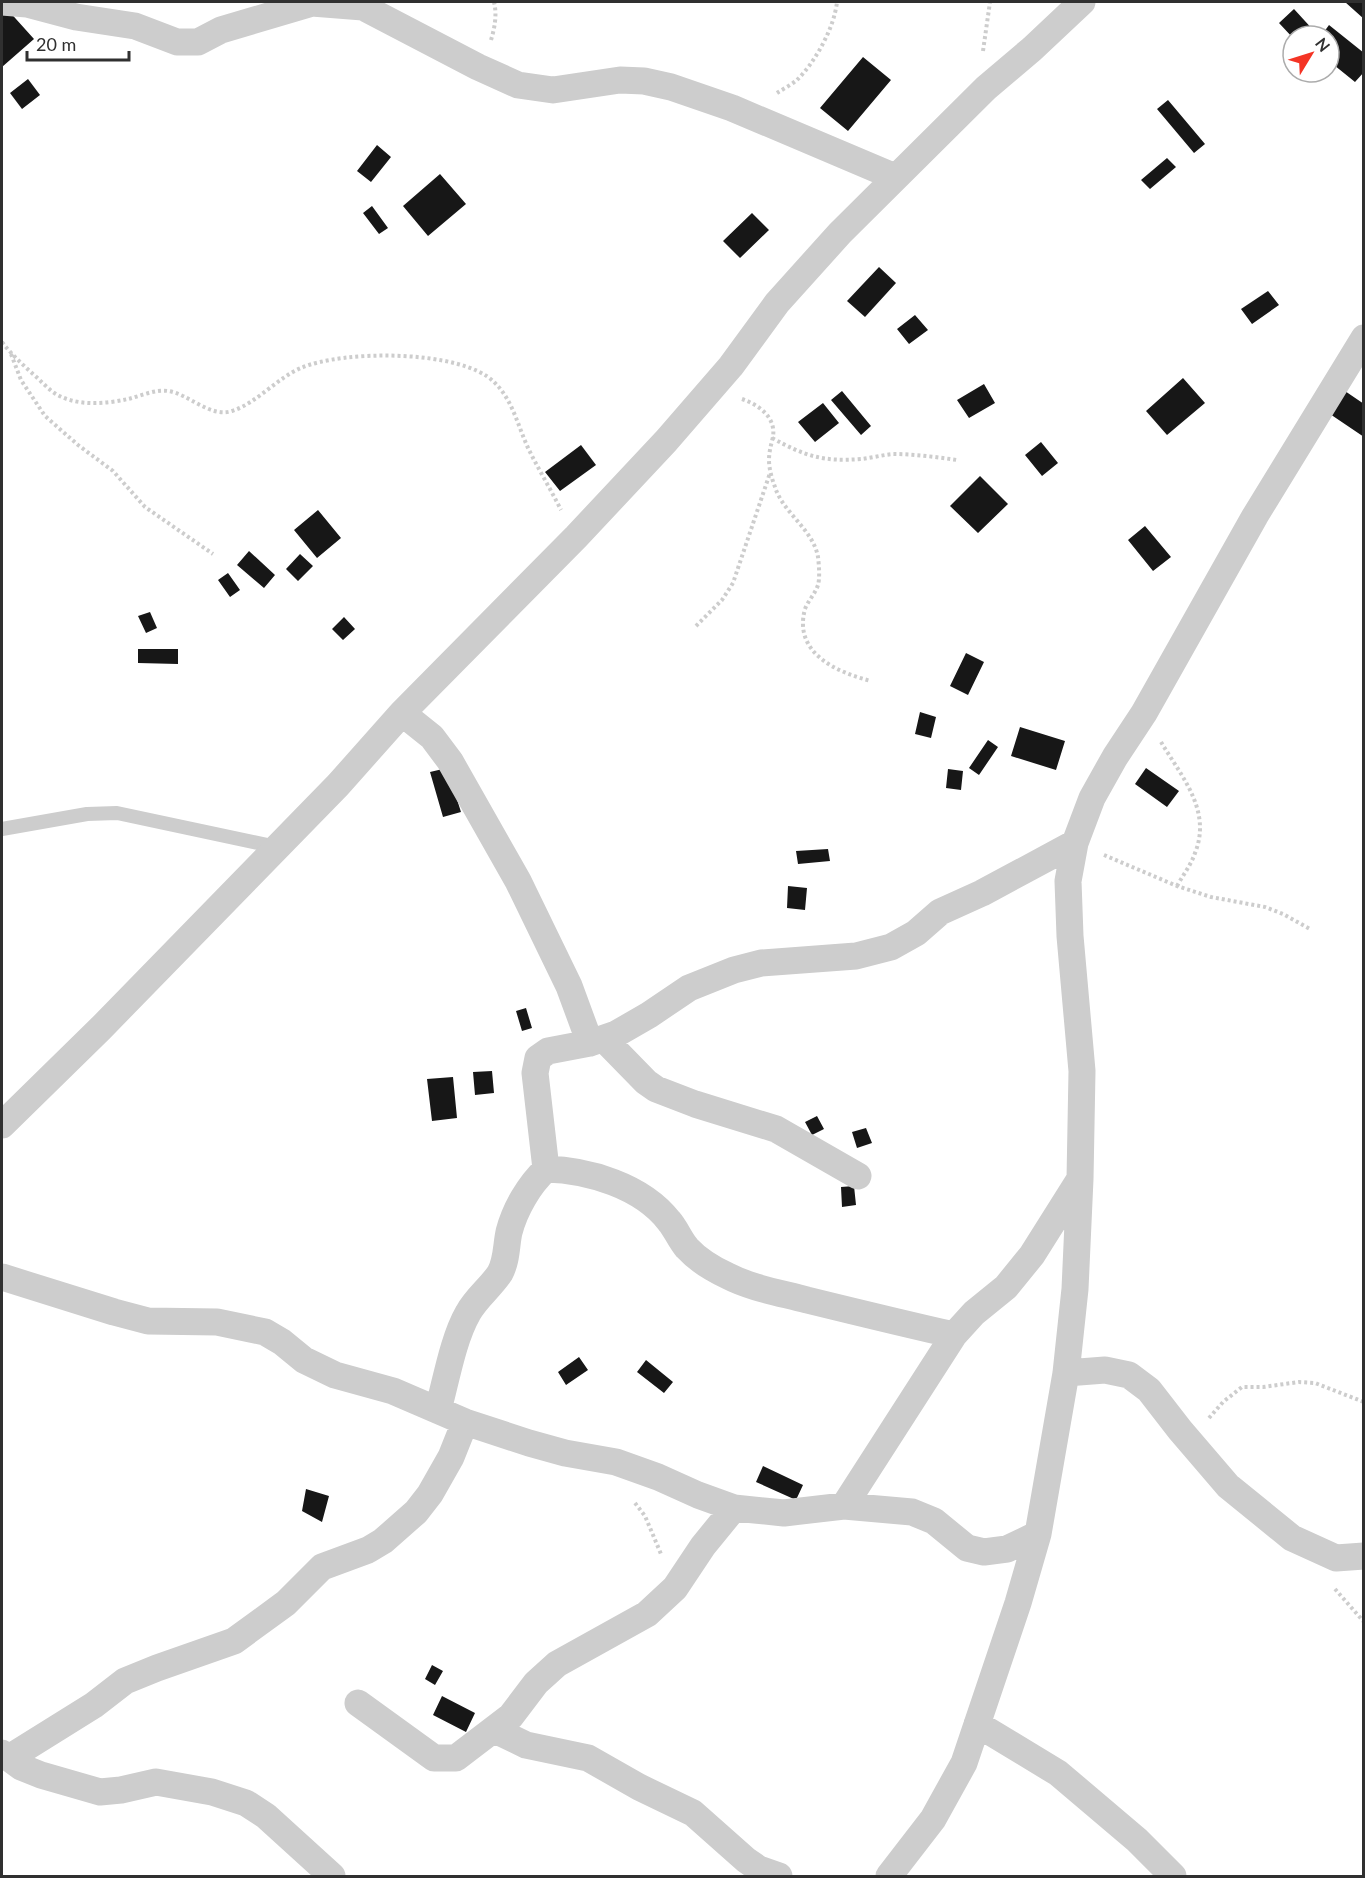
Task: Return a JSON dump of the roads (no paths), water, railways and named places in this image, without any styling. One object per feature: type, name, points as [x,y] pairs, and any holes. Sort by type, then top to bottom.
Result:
[{"type":"street","points":[[2,2],[27,4],[76,17],[135,26],[177,42],[198,42],[221,30],[312,3],[363,7],[478,67],[518,85],[553,90],[620,81],[644,81],[671,87],[732,108],[896,177]]},
{"type":"street","points":[[2,1125],[338,786],[402,713],[576,537],[708,394],[777,303],[840,233],[986,88],[1082,2]]},
{"type":"street","points":[[889,1876],[933,1819],[949,1794],[964,1763],[1018,1603],[1038,1534],[1066,1373],[1075,1289],[1082,1071],[1070,936],[1068,881],[1075,843],[1092,798],[1115,757],[1144,713],[1255,516],[1364,338]]},
{"type":"street","points":[[402,713],[432,737],[450,761],[518,881],[597,1041],[656,1089],[686,1101],[776,1129],[858,1176]]},
{"type":"street","points":[[546,1169],[535,1073],[536,1061],[541,1054],[597,1041],[616,1034],[689,988],[734,970],[761,963],[856,956],[891,946],[916,933],[940,912],[1075,843]]},
{"type":"street","points":[[438,1410],[460,1331],[468,1312],[499,1273],[506,1258],[510,1232],[522,1201],[537,1177],[546,1169],[562,1169],[588,1174],[627,1188],[651,1204],[668,1220],[686,1247],[700,1261],[730,1278],[774,1292],[954,1335]]},
{"type":"street","points":[[844,1506],[954,1335],[974,1313],[1006,1287],[1032,1256],[1080,1179]]},
{"type":"street","points":[[2,1277],[148,1321],[217,1322],[265,1332],[318,1368],[335,1375],[393,1391],[465,1422],[547,1448],[606,1460],[658,1477],[734,1508],[784,1513],[844,1506],[912,1512],[934,1521],[967,1548],[984,1552],[1007,1548],[1038,1534]]},
{"type":"street","points":[[1066,1373],[1105,1370],[1129,1375],[1149,1390],[1190,1443],[1228,1486],[1292,1538],[1336,1558],[1364,1556]]},
{"type":"street","points":[[7,1762],[94,1705],[125,1681],[234,1641],[286,1603],[322,1567],[368,1550],[383,1541],[416,1512],[430,1494],[451,1458],[465,1422]]},
{"type":"street","points":[[358,1703],[434,1758],[456,1758],[511,1716],[536,1683],[556,1664],[647,1614],[672,1591],[734,1508]]},
{"type":"street","points":[[977,1724],[1058,1773],[1137,1840],[1173,1876]]},
{"type":"street","points":[[495,1730],[526,1745],[588,1758],[639,1787],[693,1813],[746,1860],[759,1869],[779,1876]]},
{"type":"street","points":[[7,1762],[57,1781],[100,1792],[156,1782],[212,1792],[246,1803],[266,1816],[332,1876]]},
{"type":"lane","points":[[2,829],[87,814],[117,813],[277,847]]}]
